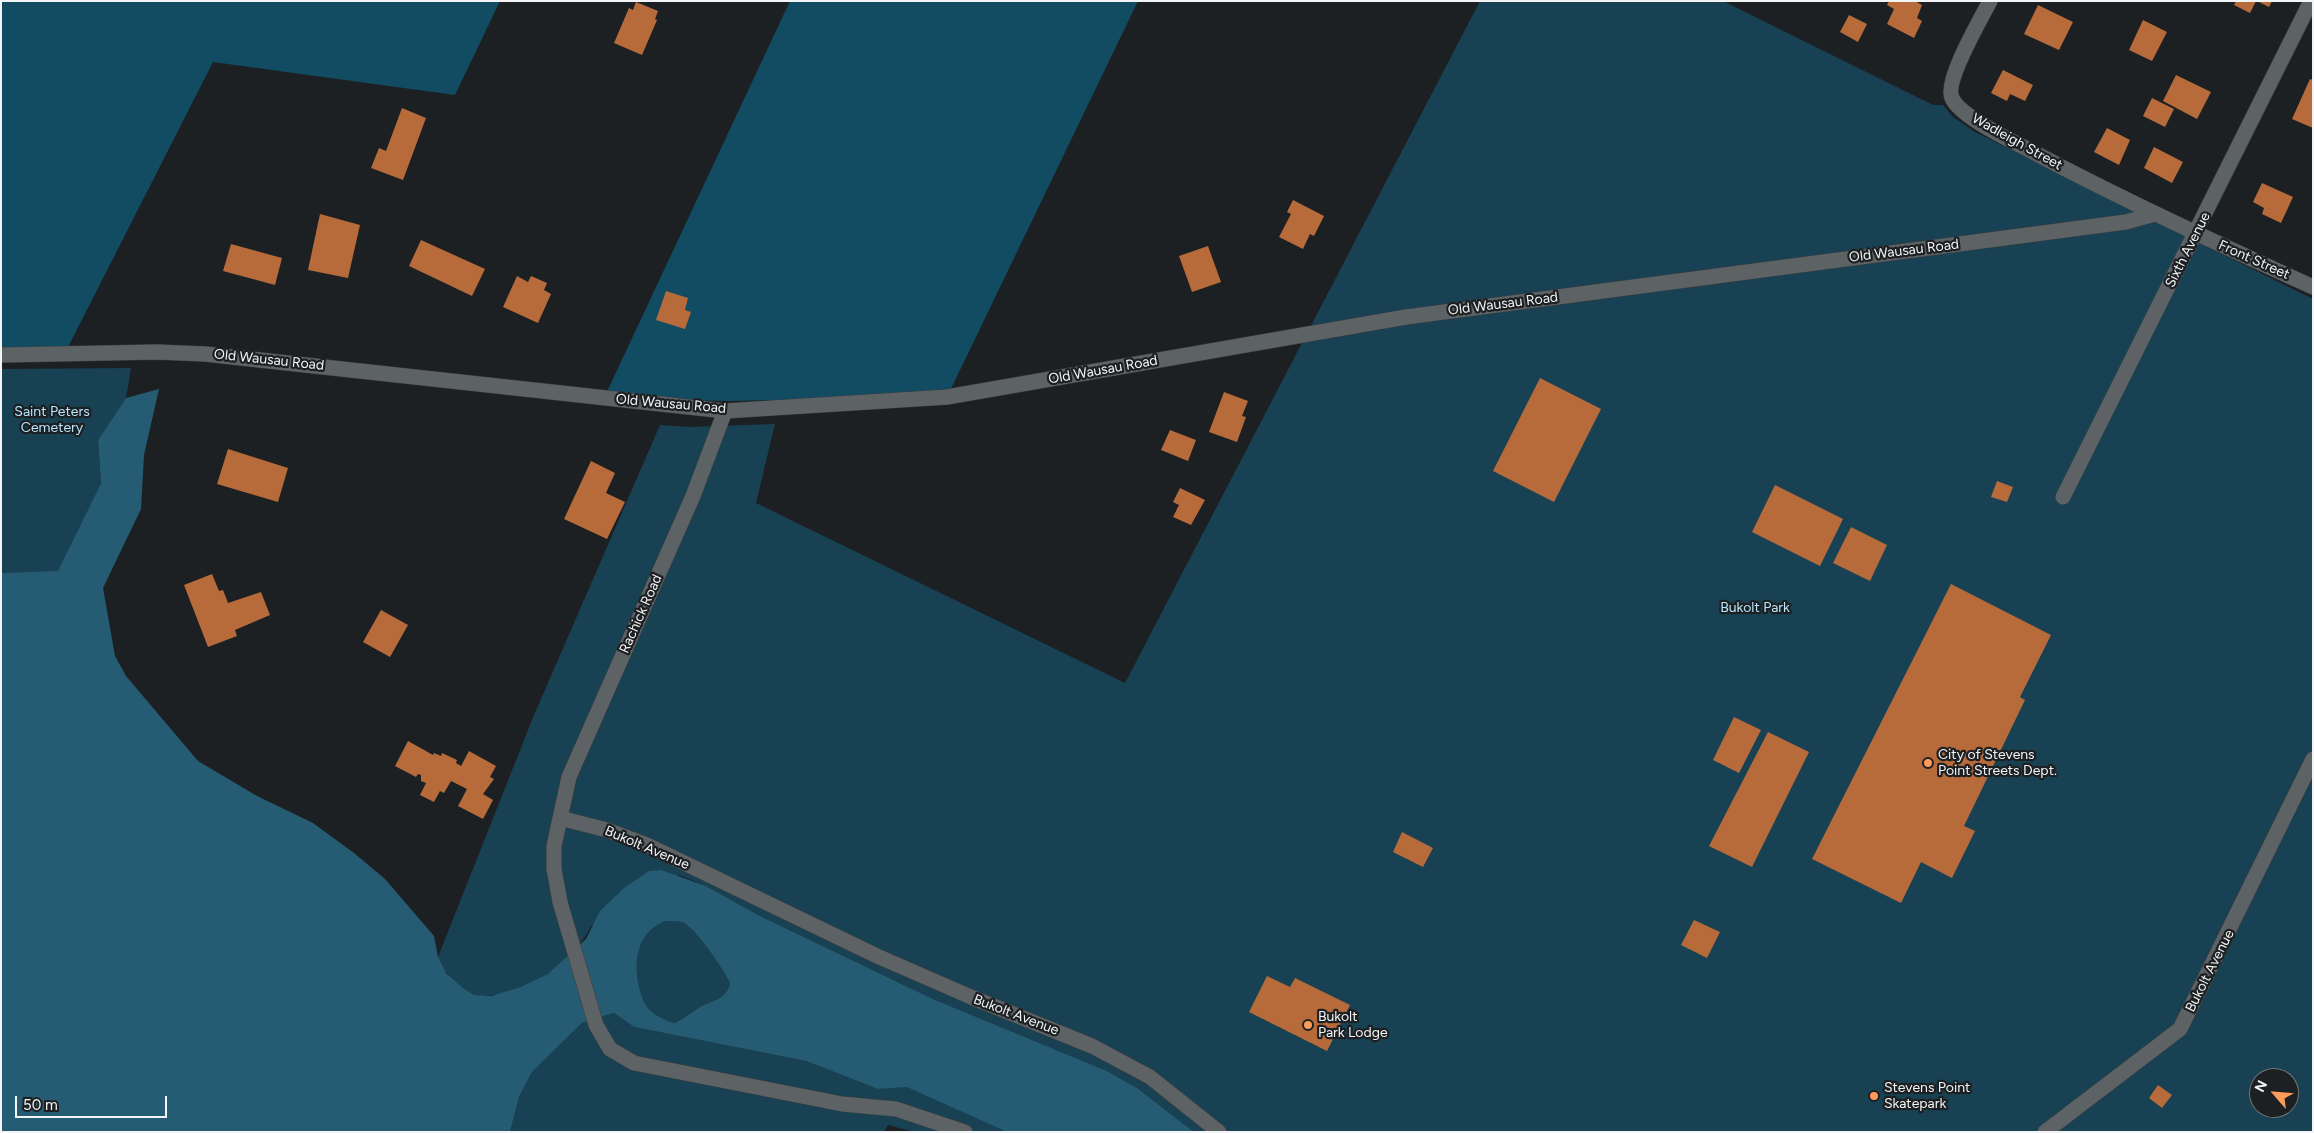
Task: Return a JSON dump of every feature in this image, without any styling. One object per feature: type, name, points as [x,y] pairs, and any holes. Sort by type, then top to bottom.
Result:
[{"type":"street","name":"Wadleigh Street","points":[[1990,1],[1952,78],[1951,97],[1956,105],[1993,130],[2155,214]]},
{"type":"street","name":"Sixth Avenue","points":[[2063,497],[2312,1]]},
{"type":"street","points":[[2155,214],[2194,234]]},
{"type":"street","name":"Old Wausau Road","points":[[1,355],[157,352],[205,354],[724,411],[947,397],[1406,317],[2126,222],[2155,214]]},
{"type":"street","name":"Front Street","points":[[2194,234],[2313,286]]},
{"type":"street","name":"Rachick Road","points":[[560,818],[569,777],[693,496],[724,411]]},
{"type":"street","name":"Bukolt Avenue","points":[[2045,1132],[2180,1029],[2313,759]]},
{"type":"street","points":[[560,818],[554,846],[554,869],[560,902],[596,1025],[610,1050],[621,1058],[634,1063],[842,1104],[896,1109],[965,1132]]},
{"type":"street","name":"Bukolt Avenue","points":[[560,818],[607,830],[647,845],[877,956],[971,997],[1092,1046],[1150,1077],[1219,1132]]},
{"type":"green space","name":"Bukolt Park","points":[[1480,1],[1723,1],[1933,105],[1943,105],[1952,116],[1975,132],[2313,299],[2313,1132],[1194,1132],[1137,1088],[1107,1071],[933,999],[758,915],[706,886],[679,875],[591,926],[578,946],[566,959],[541,978],[502,993],[482,996],[468,993],[452,980],[438,957],[534,715],[660,425],[689,427],[775,424],[756,503],[1125,683]]},
{"type":"green space","name":"Saint Peters Cemetery","points":[[131,368],[126,398],[98,440],[101,483],[58,572],[1,573],[1,369]]},
{"type":"green space","points":[[666,921],[682,922],[688,926],[715,959],[730,983],[723,996],[700,1007],[675,1023],[659,1017],[649,1009],[642,996],[637,976],[638,957],[644,939],[649,932]]},
{"type":"green space","points":[[614,1013],[634,1027],[806,1061],[878,1089],[907,1086],[1007,1132],[914,1132],[888,1125],[884,1132],[510,1132],[519,1097],[532,1072],[582,1023]]},
{"type":"shaded area","points":[[1,1],[500,1],[455,95],[213,62],[65,353],[1,357]]},
{"type":"shaded area","points":[[790,1],[1138,1],[947,397],[726,401],[604,398]]},
{"type":"shaded area","points":[[159,389],[144,455],[141,509],[103,588],[115,656],[126,676],[198,761],[257,796],[313,823],[385,879],[434,936],[438,957],[447,974],[464,989],[474,995],[491,996],[521,987],[548,974],[586,939],[600,911],[624,888],[649,871],[661,870],[706,886],[758,915],[933,999],[1107,1071],[1137,1088],[1194,1132],[1007,1132],[907,1087],[878,1089],[806,1061],[634,1027],[614,1013],[582,1023],[532,1072],[519,1097],[510,1132],[1,1132],[1,573],[58,571],[101,483],[98,440],[126,398]],"holes":[[[666,921],[682,922],[688,926],[701,940],[730,983],[723,996],[700,1007],[675,1023],[659,1017],[649,1009],[642,996],[637,976],[638,957],[644,939],[649,932]]]},
{"type":"building","points":[[1889,1],[1915,1],[1922,5],[1917,18],[1922,21],[1914,38],[1887,24],[1894,9],[1887,5]]},
{"type":"building","points":[[2236,1],[2256,1],[2250,13],[2234,5]]},
{"type":"building","points":[[2257,1],[2272,1],[2269,7]]},
{"type":"building","points":[[636,2],[658,11],[655,19],[657,20],[642,55],[614,43],[629,8],[633,10]]},
{"type":"building","points":[[2038,5],[2073,22],[2059,50],[2024,34]]},
{"type":"building","points":[[1849,15],[1867,24],[1858,42],[1840,32]]},
{"type":"building","points":[[2143,20],[2167,32],[2152,61],[2129,50]]},
{"type":"building","points":[[2003,70],[2033,85],[2025,101],[2010,94],[2007,101],[1991,93]]},
{"type":"building","points":[[2176,75],[2211,92],[2197,119],[2163,101]]},
{"type":"building","points":[[2310,79],[2313,80],[2313,128],[2292,119]]},
{"type":"building","points":[[2152,98],[2174,109],[2165,127],[2143,116]]},
{"type":"building","points":[[402,108],[426,118],[403,180],[371,168],[379,148],[386,151]]},
{"type":"building","points":[[2107,128],[2130,140],[2119,165],[2094,152]]},
{"type":"building","points":[[2154,147],[2183,162],[2172,183],[2144,168]]},
{"type":"building","points":[[2262,183],[2293,197],[2281,223],[2262,214],[2264,208],[2253,202]]},
{"type":"building","points":[[1293,200],[1324,216],[1314,236],[1310,234],[1303,249],[1279,237],[1291,214],[1287,212]]},
{"type":"building","points":[[320,214],[360,225],[348,278],[308,270]]},
{"type":"building","points":[[421,240],[485,269],[472,296],[409,266]]},
{"type":"building","points":[[231,244],[282,258],[275,285],[223,271]]},
{"type":"building","points":[[1208,246],[1221,282],[1192,292],[1179,256]]},
{"type":"building","points":[[517,276],[528,282],[531,276],[547,283],[544,290],[551,294],[538,323],[503,307]]},
{"type":"building","points":[[666,291],[688,298],[685,310],[691,312],[685,329],[656,320]]},
{"type":"building","points":[[1540,378],[1601,409],[1554,502],[1493,471]]},
{"type":"building","points":[[1224,392],[1248,401],[1242,416],[1246,417],[1237,442],[1209,432]]},
{"type":"building","points":[[1170,430],[1196,440],[1188,461],[1161,450]]},
{"type":"building","points":[[228,449],[288,468],[278,502],[217,484]]},
{"type":"building","points":[[591,461],[615,473],[606,493],[625,502],[607,539],[564,519]]},
{"type":"building","points":[[1997,481],[2013,487],[2007,502],[1991,497]]},
{"type":"building","points":[[1775,485],[1843,519],[1820,566],[1752,532]]},
{"type":"building","points":[[1180,488],[1205,500],[1191,525],[1173,517],[1179,505],[1173,502]]},
{"type":"building","points":[[1851,527],[1887,545],[1870,581],[1833,563]]},
{"type":"building","points":[[212,574],[219,591],[223,590],[228,603],[261,592],[270,615],[235,630],[237,636],[208,647],[184,585]]},
{"type":"building","name":"City of Stevens Point Streets Dept.","points":[[1951,584],[2051,635],[2020,697],[2025,700],[1964,826],[1975,831],[1952,878],[1921,862],[1901,903],[1812,859]]},
{"type":"building","points":[[381,610],[408,625],[390,657],[363,642]]},
{"type":"building","points":[[1734,717],[1761,730],[1739,773],[1713,760]]},
{"type":"building","points":[[1768,732],[1809,752],[1752,867],[1709,846]]},
{"type":"building","points":[[408,741],[433,755],[434,753],[441,756],[442,753],[457,760],[456,763],[461,766],[469,751],[496,766],[490,777],[494,779],[483,794],[493,800],[483,819],[458,806],[467,789],[451,781],[444,793],[440,791],[434,802],[420,795],[426,783],[421,781],[421,775],[418,774],[416,777],[395,766]]},
{"type":"building","points":[[1402,832],[1433,848],[1423,867],[1393,852]]},
{"type":"building","points":[[1694,920],[1720,932],[1707,958],[1681,945]]},
{"type":"building","name":"Bukolt Park Lodge","points":[[1267,976],[1290,987],[1295,978],[1350,1005],[1327,1051],[1249,1012]]},
{"type":"building","points":[[2158,1085],[2172,1095],[2162,1108],[2149,1098]]},
{"type":"place","name":"City of Stevens Point Streets Dept.","points":[[1928,763]]},
{"type":"place","name":"Bukolt Park Lodge","points":[[1308,1025]]},
{"type":"place","name":"Stevens Point Skatepark","points":[[1874,1096]]}]
